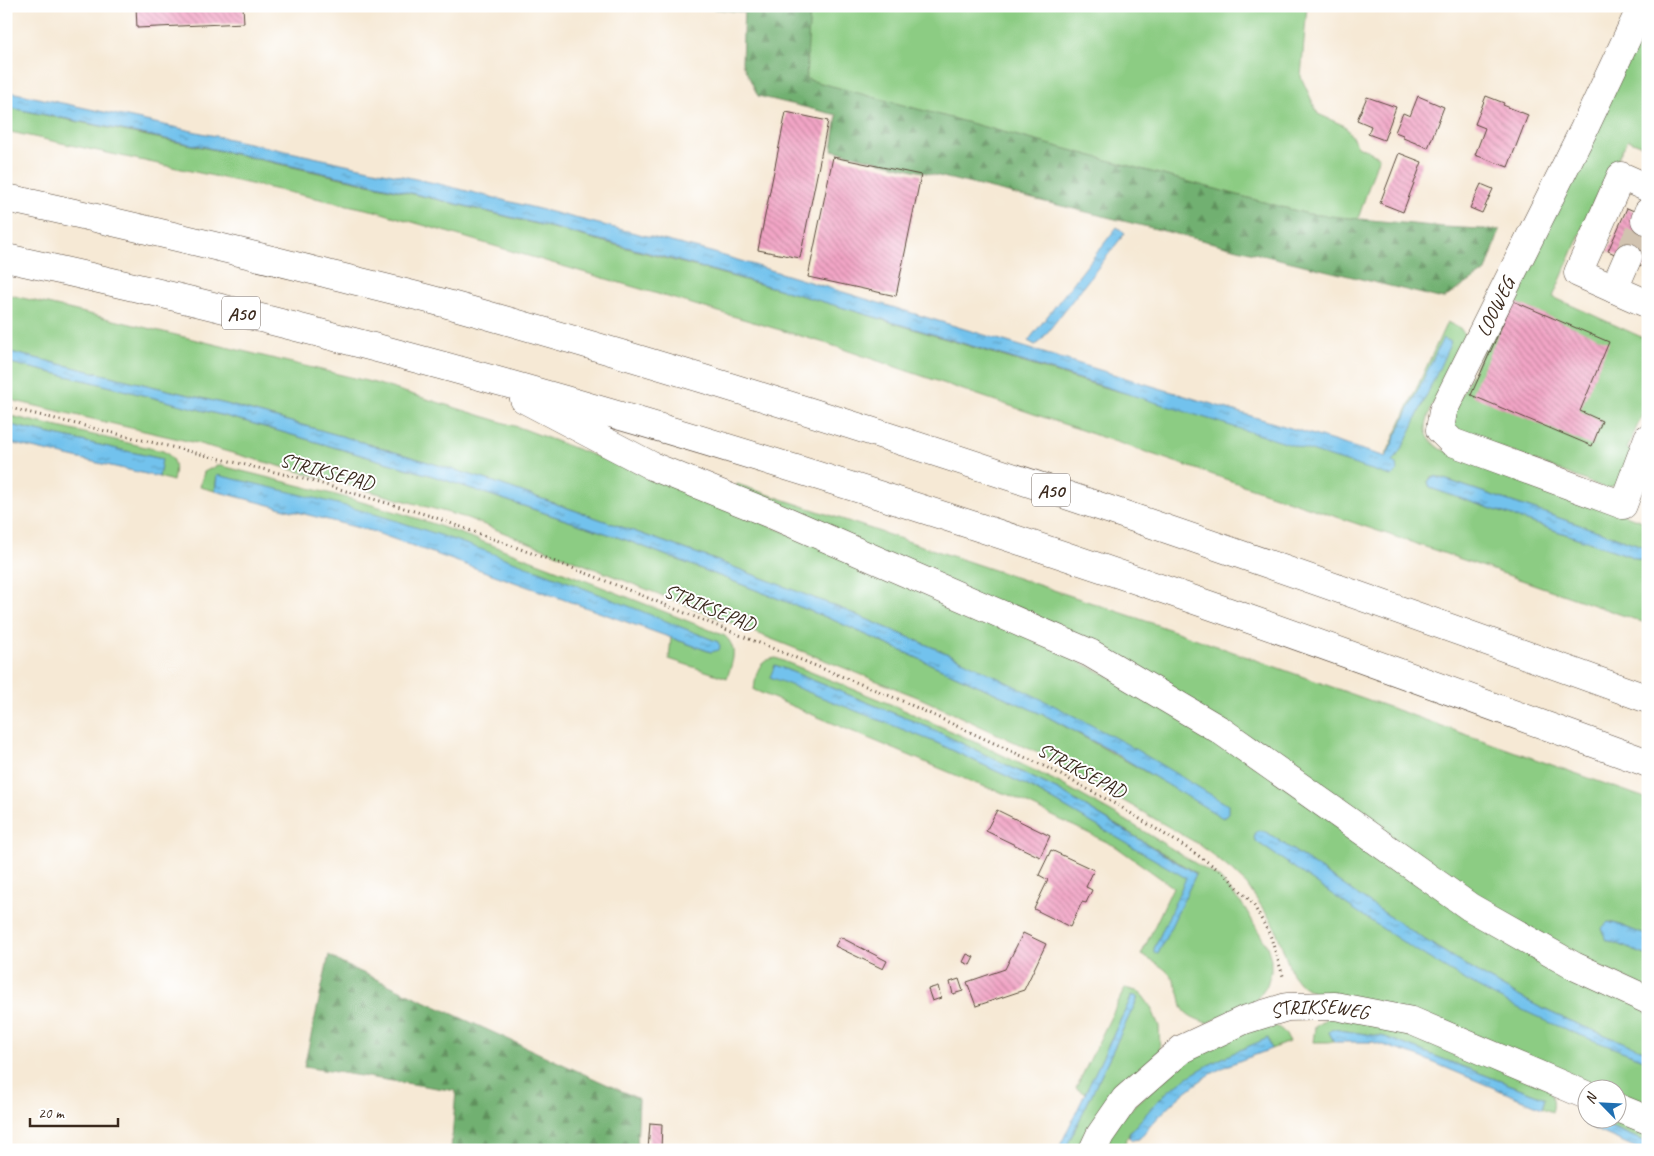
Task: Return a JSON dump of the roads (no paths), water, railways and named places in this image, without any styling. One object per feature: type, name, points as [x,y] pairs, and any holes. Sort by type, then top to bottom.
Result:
[{"type":"main road","name":"LOOWEG","points":[[1641,7],[1584,129],[1443,411],[1440,430],[1452,442],[1623,505],[1648,438]]},
{"type":"main road","points":[[1648,188],[1621,176],[1578,273],[1648,303]]},
{"type":"main road","name":"A50","points":[[6,198],[150,230],[446,304],[652,363],[997,472],[1351,592],[1648,699]]},
{"type":"main road","points":[[1614,289],[1628,257]]},
{"type":"main road","name":"A50","points":[[6,258],[143,288],[475,373],[620,415],[915,506],[1218,608],[1648,763]]},
{"type":"main road","name":"A50","points":[[475,373],[652,466],[826,537],[1090,653],[1220,730],[1470,907],[1574,966],[1648,1000]]},
{"type":"main road","name":"STRIKSEWEG","points":[[1093,1150],[1100,1135],[1125,1099],[1182,1049],[1244,1020],[1287,1007],[1335,1006],[1412,1021],[1576,1090]]},
{"type":"main road","points":[[1626,1111],[1648,1120]]},
{"type":"water","points":[[6,91],[439,184],[711,252],[1386,457],[1443,338],[1451,342],[1405,443],[1393,462],[1396,464],[1397,472],[1391,476],[978,348],[666,258],[562,230],[354,180],[215,149],[6,107]]},
{"type":"water","points":[[1117,227],[1125,233],[1039,343],[1035,345],[1028,341]]},
{"type":"water","points":[[6,351],[230,405],[345,437],[491,481],[710,558],[840,608],[960,659],[1125,743],[1228,805],[1228,814],[1223,818],[1113,752],[1048,717],[831,619],[626,540],[433,476],[244,421],[6,362]]},
{"type":"water","points":[[6,424],[162,459],[159,477],[6,442]]},
{"type":"water","points":[[217,475],[355,509],[440,535],[560,579],[718,642],[719,650],[711,652],[371,531],[215,491]]},
{"type":"water","points":[[1435,476],[1648,548],[1648,562],[1430,488],[1428,482]]},
{"type":"water","points":[[775,665],[930,728],[1058,790],[1196,874],[1158,954],[1154,952],[1154,949],[1186,878],[1032,788],[937,743],[770,677]]},
{"type":"water","points":[[1260,830],[1268,833],[1362,898],[1457,960],[1522,998],[1553,1013],[1648,1052],[1648,1061],[1545,1021],[1460,977],[1391,934],[1257,842],[1254,838],[1256,832]]},
{"type":"water","points":[[1608,922],[1648,936],[1648,956],[1607,940],[1601,929]]},
{"type":"water","points":[[1132,996],[1137,996],[1137,1000],[1065,1150],[1058,1150]]},
{"type":"water","points":[[1333,1029],[1385,1037],[1545,1098],[1542,1108],[1420,1057],[1373,1042],[1334,1042],[1329,1032]]},
{"type":"water","points":[[1268,1038],[1271,1049],[1232,1063],[1209,1075],[1176,1100],[1139,1139],[1132,1140],[1129,1137],[1130,1132],[1156,1104],[1183,1080],[1206,1066]]},
{"type":"water","points":[[1592,1128],[1613,1128],[1648,1143],[1648,1150],[1641,1150]]},
{"type":"tunnel","points":[[1628,257],[1645,220]]}]
